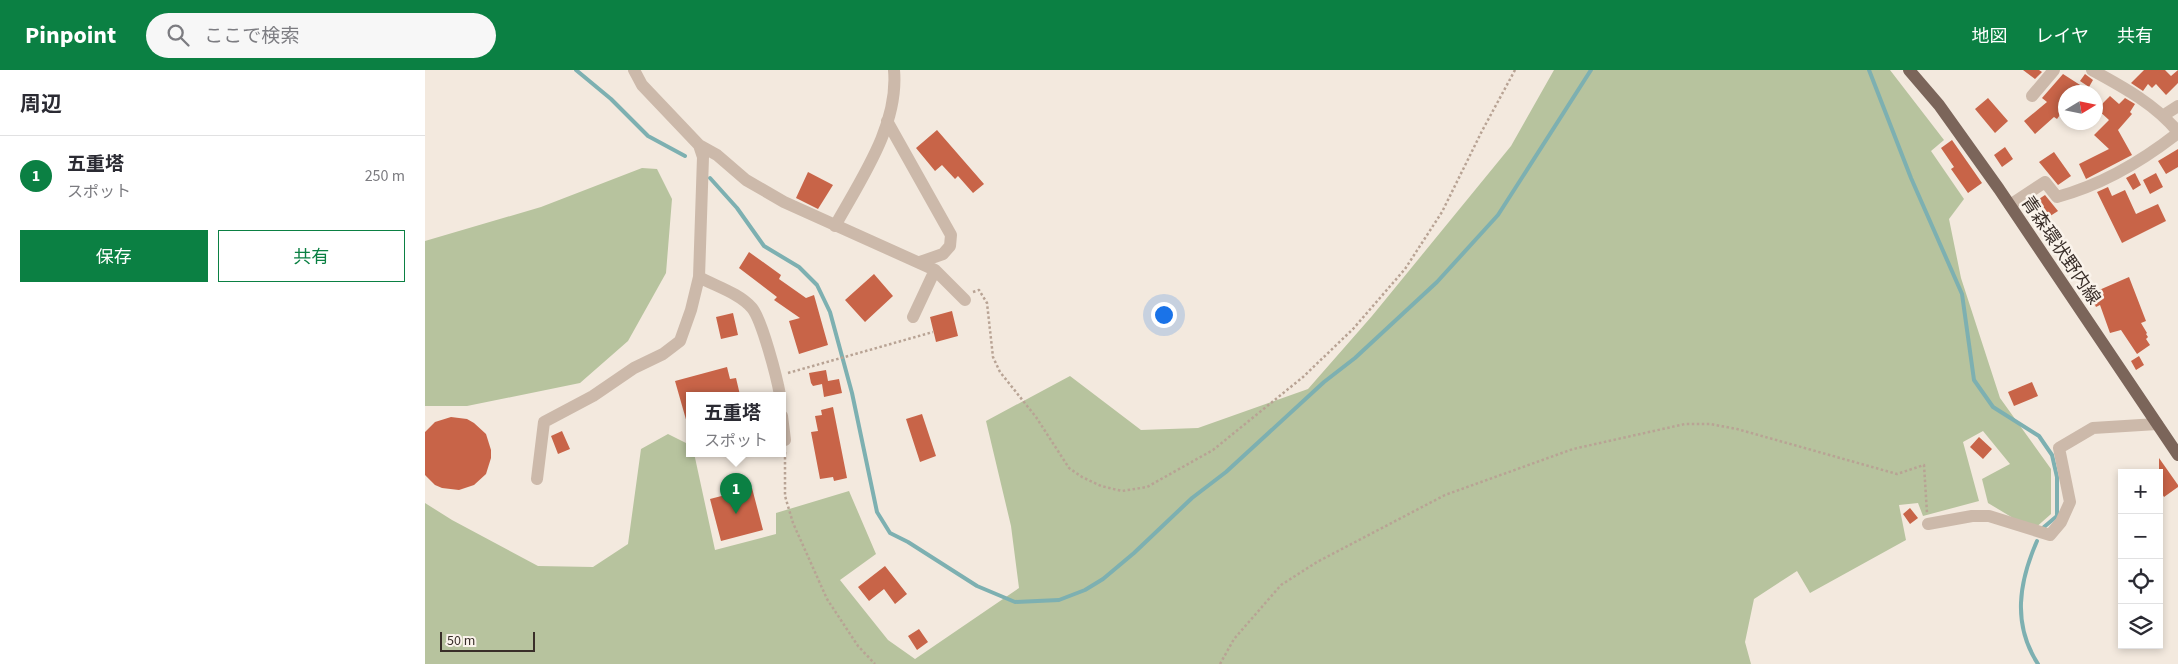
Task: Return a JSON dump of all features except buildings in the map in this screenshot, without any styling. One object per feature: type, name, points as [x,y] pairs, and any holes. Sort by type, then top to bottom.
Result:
[{"type":"main road","name":"青森環状野内線","points":[[1909,70],[1939,105],[2010,205],[2157,424],[2176,448]]},
{"type":"street","points":[[634,70],[642,85],[699,145],[717,156],[746,180],[784,202],[935,270],[965,300]]},
{"type":"street","points":[[835,226],[882,141],[895,85],[894,70]]},
{"type":"street","points":[[2033,96],[2054,70]]},
{"type":"street","points":[[2010,205],[2045,182],[2057,197],[2084,190],[2149,156],[2178,132],[2164,115],[2124,87],[2092,70]]},
{"type":"street","points":[[2164,115],[2178,106]]},
{"type":"street","points":[[887,121],[951,235],[950,246],[943,254],[920,262]]},
{"type":"street","points":[[537,479],[544,422],[593,396],[634,368],[663,354],[680,341],[691,310],[699,278],[703,158],[699,145]]},
{"type":"street","points":[[913,316],[935,270]]},
{"type":"street","points":[[699,278],[742,299],[753,309],[777,376],[780,392]]},
{"type":"street","points":[[1928,524],[1971,516],[1989,516],[2050,535],[2061,522],[2070,502],[2059,448],[2093,428],[2157,424]]},
{"type":"path","points":[[965,300],[979,290],[987,303],[993,357],[999,372],[1036,417],[1069,468],[1089,480],[1122,491],[1147,487],[1213,450],[1303,377],[1353,329],[1405,269],[1442,212],[1515,70]]},
{"type":"path","points":[[777,376],[933,332]]},
{"type":"path","points":[[1220,664],[1235,639],[1281,585],[1317,562],[1445,495],[1573,449],[1685,424],[1710,424],[1737,429],[1897,474],[1924,465],[1928,524]]},
{"type":"path","points":[[785,457],[785,496],[793,523],[827,599],[858,646],[875,664]]},
{"type":"green space","points":[[1554,70],[1890,70],[1944,140],[1931,151],[1964,199],[1949,219],[1961,278],[2000,398],[2051,469],[2051,514],[2033,530],[1988,503],[1982,479],[2010,464],[1983,431],[1963,442],[1979,501],[1923,516],[1918,503],[1899,505],[1906,540],[1810,593],[1797,571],[1754,599],[1745,642],[1751,664],[425,664],[425,503],[452,520],[538,566],[593,567],[628,544],[641,449],[668,434],[686,443],[686,457],[695,457],[715,550],[776,534],[776,513],[849,491],[876,554],[840,580],[888,640],[915,659],[1019,588],[1011,526],[986,421],[1070,376],[1141,430],[1198,428],[1308,389],[1372,316],[1511,146]]},
{"type":"green space","points":[[642,168],[657,169],[672,199],[666,273],[628,341],[580,383],[467,406],[425,406],[425,241],[541,207]]},
{"type":"waterway","points":[[576,70],[611,99],[648,136],[685,156]]},
{"type":"waterway","points":[[710,178],[737,208],[764,246],[799,267],[817,285],[830,312],[852,393],[877,512],[890,533],[908,542],[977,586],[1015,602],[1059,600],[1085,590],[1103,579],[1134,553],[1192,498],[1226,472],[1324,382],[1355,358],[1437,282],[1498,215],[1591,70]]},
{"type":"waterway","points":[[1869,70],[1911,178],[1962,294],[1974,380],[1993,407],[2039,436],[2052,455],[2057,477],[2057,516],[2044,527]]},
{"type":"waterway","points":[[2037,541],[2026,572],[2021,603],[2024,634],[2038,664]]},
{"type":"place","name":"五重塔","points":[[736,514]]}]
